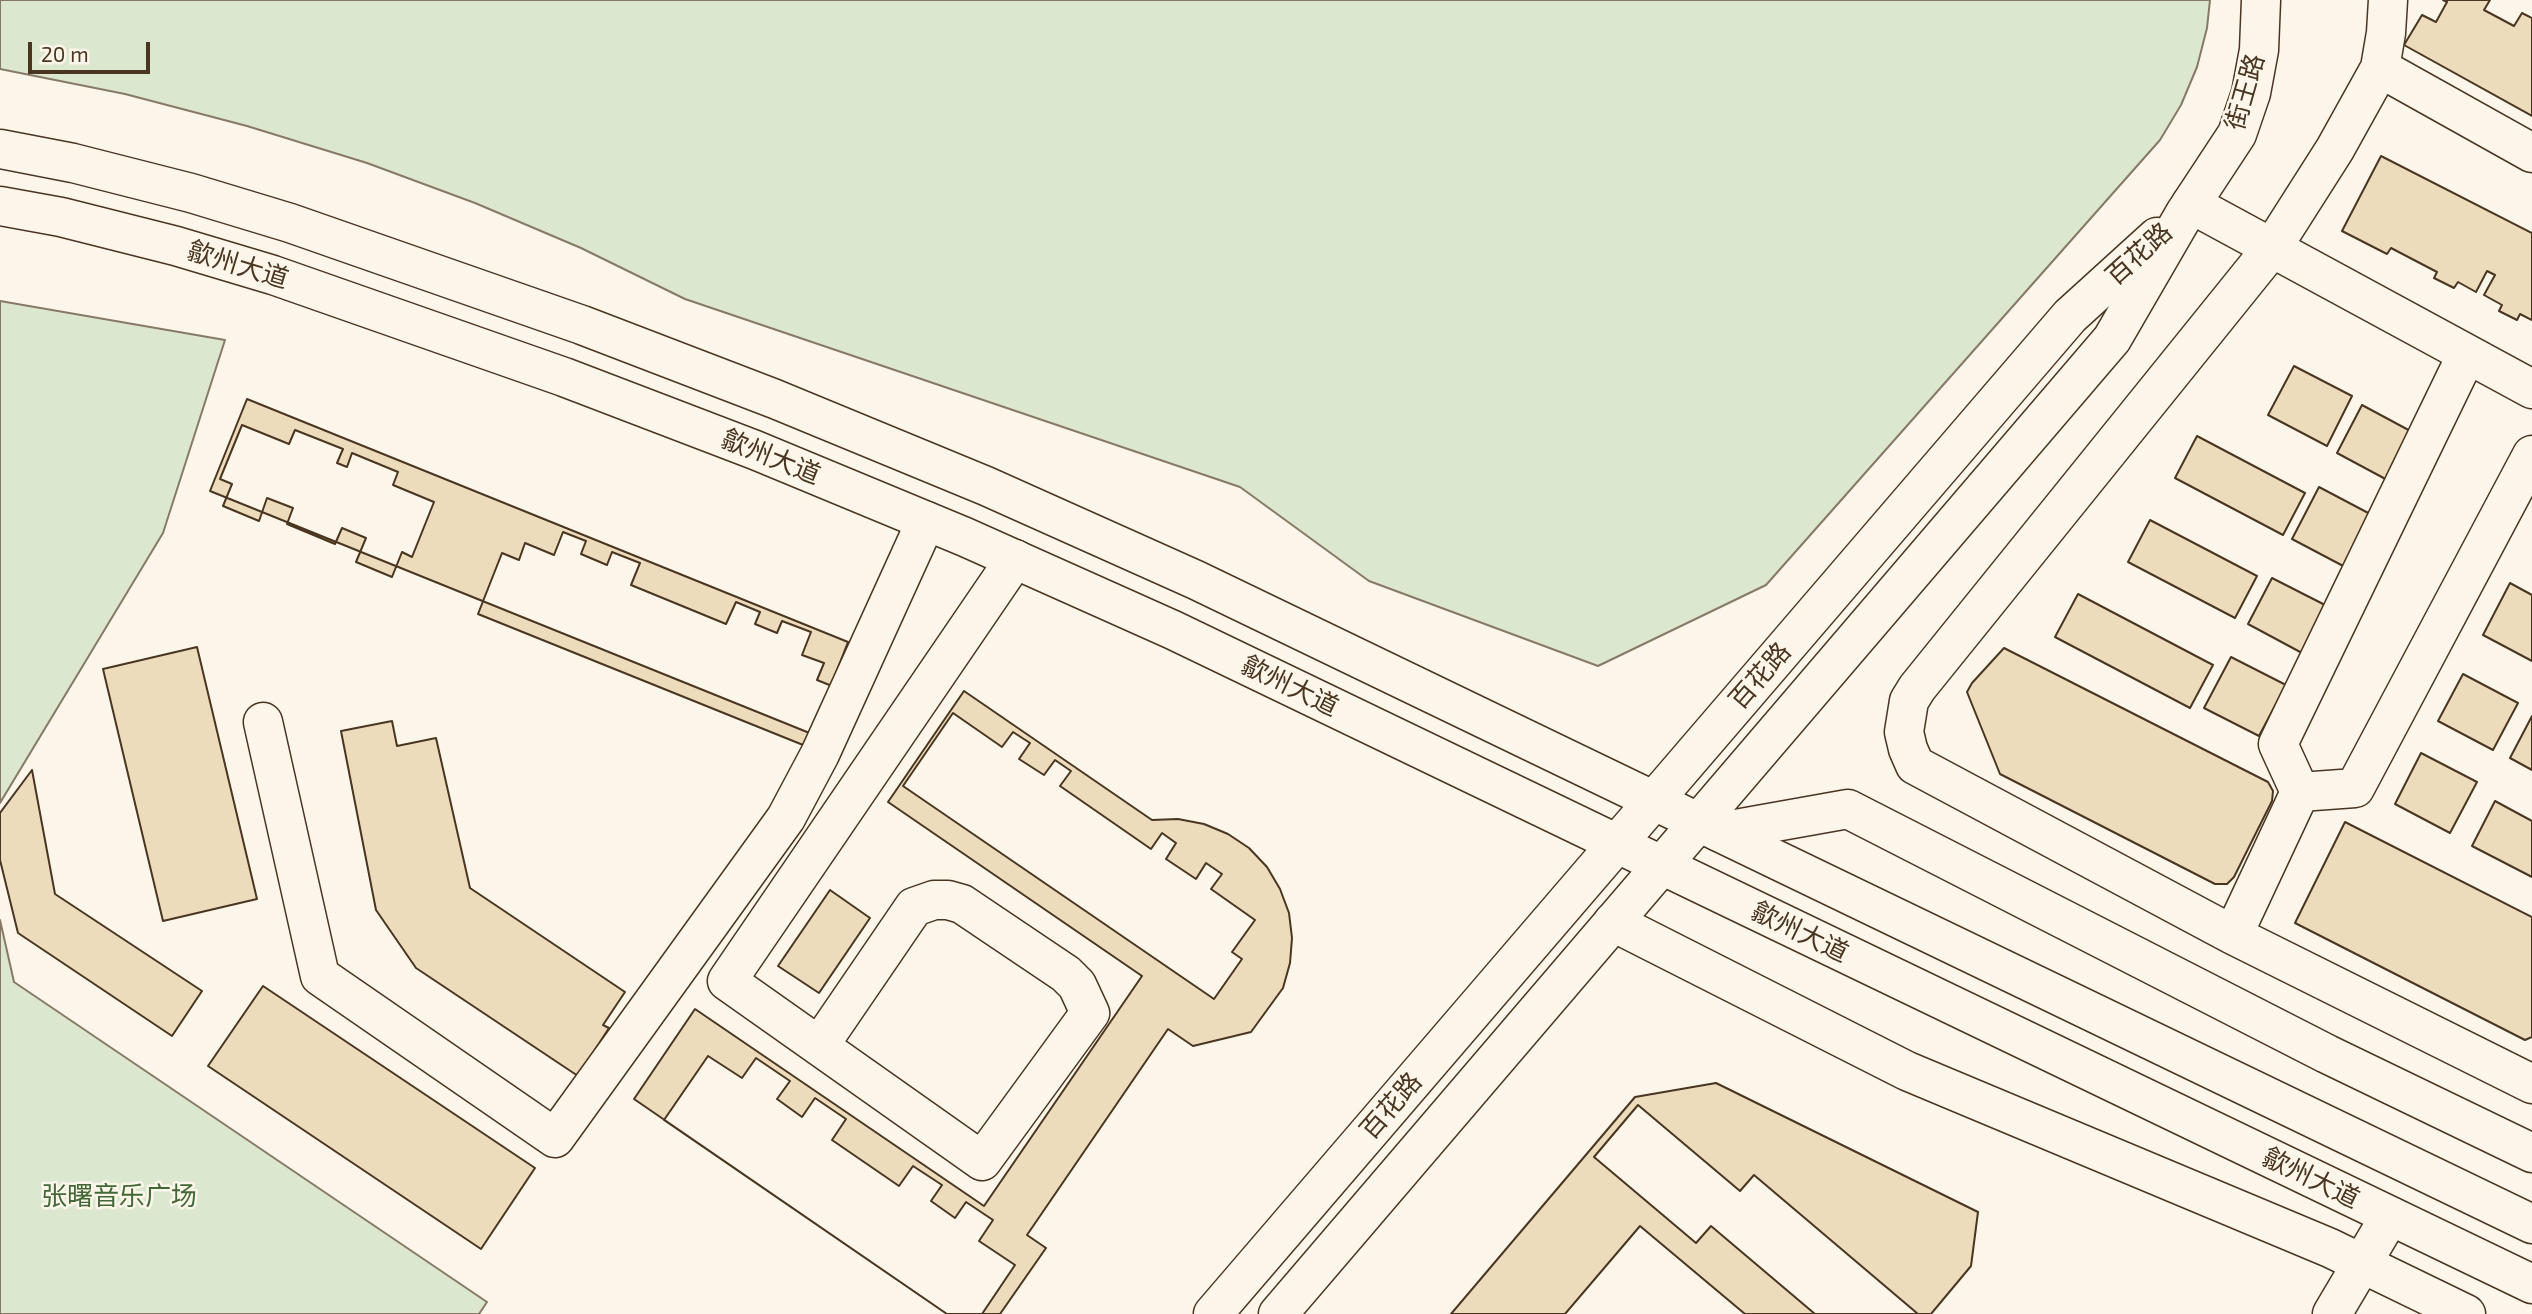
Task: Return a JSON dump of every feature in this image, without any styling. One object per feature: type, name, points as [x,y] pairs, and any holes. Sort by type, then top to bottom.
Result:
[{"type":"main road","name":"街王路","points":[[2188,208],[2236,134],[2251,93],[2259,50],[2261,0]]},
{"type":"main road","points":[[2388,0],[2380,68],[2335,149],[2272,248],[1917,688],[1909,701],[1904,732],[1916,765],[2233,936],[2532,1084]]},
{"type":"main road","points":[[2380,68],[2532,153]]},
{"type":"main road","name":"歙州大道","points":[[0,149],[86,166],[191,193],[290,223],[582,325],[775,399],[986,486],[1196,580],[2532,1223]]},
{"type":"main road","name":"歙州大道","points":[[0,206],[61,217],[177,246],[273,275],[564,377],[755,450],[926,521],[1186,635],[2532,1284]]},
{"type":"main road","points":[[2188,208],[2272,248],[2532,389]]},
{"type":"main road","name":"百花路","points":[[1213,1314],[2070,316],[2188,208]]},
{"type":"main road","name":"百花路","points":[[1278,1314],[1662,865],[1709,827],[2112,339],[2188,208]]},
{"type":"main road","points":[[2233,936],[2300,792],[2278,744],[2467,354]]},
{"type":"main road","points":[[2300,792],[2356,788],[2532,455]]},
{"type":"main road","points":[[262,722],[320,976],[555,1138],[786,818],[820,754],[926,521]]},
{"type":"main road","points":[[819,1046],[914,907],[934,900],[962,904],[1066,975],[1077,985],[1090,1013],[982,1161],[819,1046],[727,981],[1015,559]]},
{"type":"main road","points":[[1709,827],[1848,809],[2328,1054],[2532,1153]]},
{"type":"main road","points":[[1613,922],[1907,1071],[2330,1248],[2466,1314]]},
{"type":"main road","points":[[2332,1314],[2390,1216]]},
{"type":"green space","points":[[0,0],[2210,0],[2207,28],[2197,67],[2181,105],[2160,140],[1766,585],[1598,666],[1369,581],[1240,487],[685,299],[581,248],[475,203],[367,163],[247,126],[125,94],[0,69]]},
{"type":"green space","points":[[0,301],[225,340],[163,533],[0,803]]},
{"type":"green space","name":"张曙音乐广场","points":[[0,920],[14,982],[487,1302],[479,1314],[0,1314]]},
{"type":"building","points":[[2443,0],[2490,0],[2484,10],[2514,26],[2522,13],[2532,18],[2532,116],[2404,45],[2422,15],[2436,22],[2447,2]]},
{"type":"building","points":[[2381,156],[2532,233],[2532,320],[2520,314],[2517,320],[2499,311],[2502,305],[2484,295],[2495,275],[2487,271],[2476,292],[2458,282],[2454,288],[2434,278],[2437,272],[2391,248],[2387,254],[2342,231]]},
{"type":"building","points":[[2294,366],[2352,396],[2327,446],[2268,415]]},
{"type":"building","points":[[247,399],[848,642],[812,734],[210,491]]},
{"type":"building","points":[[2362,405],[2416,434],[2391,482],[2337,453]]},
{"type":"building","points":[[242,425],[289,444],[295,430],[343,449],[337,463],[347,467],[352,453],[398,472],[393,485],[434,502],[412,557],[402,552],[392,577],[356,562],[366,538],[342,528],[335,544],[287,524],[293,508],[267,498],[259,521],[223,506],[232,484],[220,479]]},
{"type":"building","points":[[2197,436],[2305,493],[2283,535],[2175,478]]},
{"type":"building","points":[[2319,487],[2374,516],[2347,568],[2292,539]]},
{"type":"building","points":[[2150,520],[2257,576],[2235,618],[2128,562]]},
{"type":"building","points":[[563,532],[586,541],[581,554],[607,565],[612,552],[640,563],[631,585],[726,624],[736,602],[760,612],[755,624],[777,633],[782,621],[811,632],[802,655],[824,663],[817,680],[842,690],[818,751],[478,614],[502,553],[519,560],[525,543],[554,555]]},
{"type":"building","points":[[2272,578],[2327,606],[2302,653],[2248,624]]},
{"type":"building","points":[[2510,583],[2532,595],[2532,661],[2483,635]]},
{"type":"building","points":[[2078,594],[2213,665],[2190,708],[2055,637]]},
{"type":"building","points":[[197,647],[257,899],[163,921],[103,669]]},
{"type":"building","points":[[2004,648],[2268,782],[2273,791],[2272,801],[2234,877],[2227,884],[2215,884],[2000,774],[1967,692]]},
{"type":"building","points":[[2231,657],[2286,685],[2259,736],[2204,708]]},
{"type":"building","points":[[2463,674],[2518,703],[2493,750],[2438,721]]},
{"type":"building","points":[[964,691],[1152,820],[1178,819],[1204,824],[1228,834],[1249,848],[1267,867],[1280,889],[1289,913],[1292,938],[1290,963],[1283,988],[1251,1032],[1193,1046],[1168,1029],[1027,1235],[1046,1248],[1000,1314],[947,1314],[634,1099],[695,1009],[984,1206],[1142,976],[888,802]]},
{"type":"building","points":[[953,713],[1002,747],[1013,732],[1030,743],[1019,759],[1044,775],[1055,760],[1071,771],[1060,786],[1151,849],[1162,833],[1176,843],[1166,859],[1196,879],[1206,863],[1222,874],[1211,889],[1255,920],[1232,952],[1242,959],[1214,999],[903,786]]},
{"type":"building","points":[[2532,716],[2532,770],[2510,758]]},
{"type":"building","points":[[392,721],[397,746],[436,738],[470,888],[625,992],[603,1025],[609,1028],[578,1076],[416,968],[376,910],[341,731]]},
{"type":"building","points":[[2421,753],[2477,782],[2450,833],[2395,804]]},
{"type":"building","points":[[32,770],[55,894],[202,991],[172,1036],[18,933],[0,860],[0,813]]},
{"type":"building","points":[[2495,801],[2532,821],[2532,877],[2472,846]]},
{"type":"building","points":[[2345,822],[2532,917],[2532,1037],[2525,1040],[2295,923]]},
{"type":"building","points":[[830,890],[870,918],[819,993],[778,966]]},
{"type":"building","points":[[263,986],[535,1168],[481,1249],[208,1066]]},
{"type":"building","points":[[708,1056],[742,1078],[756,1058],[790,1081],[777,1099],[802,1117],[815,1098],[846,1119],[832,1140],[899,1186],[913,1166],[942,1185],[931,1201],[955,1218],[966,1202],[993,1220],[979,1241],[1015,1265],[982,1314],[947,1314],[664,1120]]},
{"type":"building","points":[[1716,1083],[1978,1212],[1971,1266],[1931,1314],[1745,1314],[1640,1226],[1565,1314],[1451,1314],[1635,1097]]},
{"type":"building","points":[[1638,1105],[1740,1191],[1754,1175],[1918,1314],[1815,1314],[1711,1226],[1696,1243],[1594,1157]]}]
